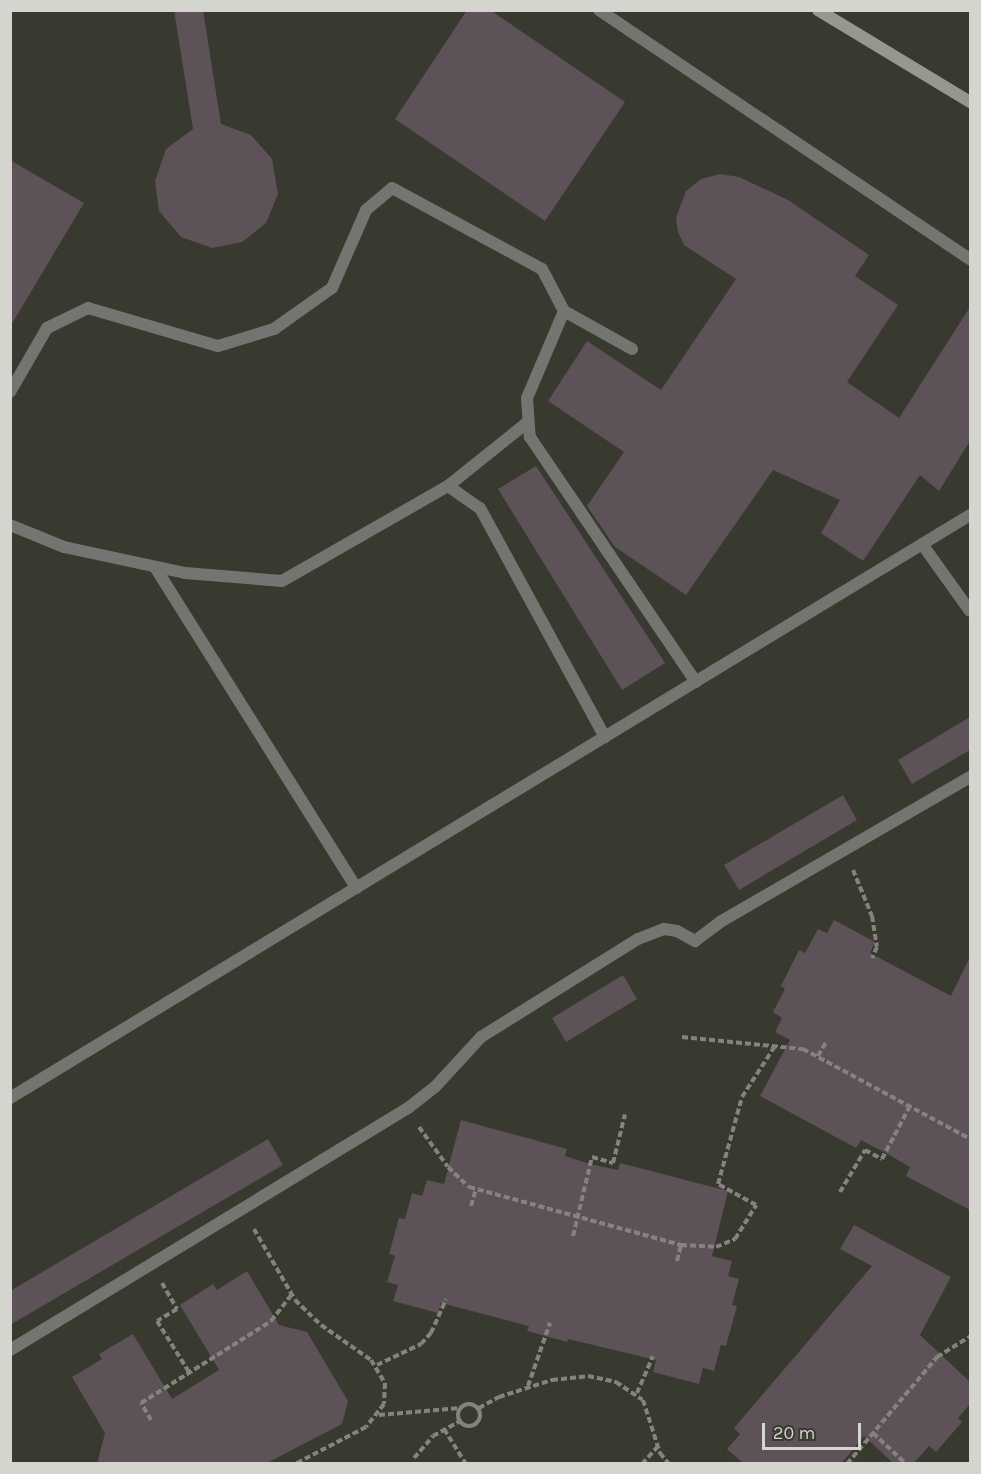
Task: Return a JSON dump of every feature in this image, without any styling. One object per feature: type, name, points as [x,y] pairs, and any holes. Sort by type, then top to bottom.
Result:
[{"type":"main road","points":[[818,10],[970,102]]},
{"type":"lane","points":[[599,10],[970,260]]},
{"type":"lane","points":[[10,392],[47,328],[88,308],[218,346],[274,329],[332,288],[366,210],[392,188],[542,269],[564,311],[632,349]]},
{"type":"lane","points":[[564,311],[527,398],[530,437],[696,682]]},
{"type":"lane","points":[[10,525],[64,547],[155,567],[185,573],[282,581],[448,486],[528,422]]},
{"type":"lane","points":[[448,486],[480,508],[605,737]]},
{"type":"lane","points":[[10,1098],[970,515]]},
{"type":"lane","points":[[922,544],[970,611]]},
{"type":"lane","points":[[155,567],[356,888]]},
{"type":"lane","points":[[10,1350],[152,1266],[408,1108],[435,1087],[481,1037],[638,939],[664,929],[677,931],[694,941],[720,922],[970,777]]},
{"type":"path","points":[[842,851],[868,903],[877,947],[872,958]]},
{"type":"path","points":[[682,1037],[803,1049],[970,1139]]},
{"type":"path","points":[[818,1056],[826,1042]]},
{"type":"path","points":[[408,1108],[448,1167],[476,1189],[681,1245],[716,1247],[729,1243],[756,1205],[718,1184],[742,1097],[775,1046]]},
{"type":"path","points":[[840,1192],[865,1150],[882,1159],[910,1106]]},
{"type":"path","points":[[573,1236],[592,1157],[613,1163],[625,1114]]},
{"type":"path","points":[[471,1206],[476,1189]]},
{"type":"path","points":[[243,1210],[291,1295],[321,1325],[377,1365],[385,1393],[378,1416]]},
{"type":"path","points":[[677,1261],[681,1245]]},
{"type":"path","points":[[152,1266],[177,1310],[157,1321],[189,1372]]},
{"type":"path","points":[[151,1420],[141,1403],[271,1321],[291,1295]]},
{"type":"path","points":[[377,1365],[421,1344],[431,1333],[446,1299]]},
{"type":"path","points":[[528,1386],[550,1323]]},
{"type":"path","points":[[847,1464],[937,1357],[970,1336]]},
{"type":"path","points":[[637,1393],[653,1356]]},
{"type":"path","points":[[478,1408],[528,1386],[588,1376],[637,1393],[649,1410],[658,1446],[669,1464]]},
{"type":"path","points":[[296,1464],[347,1440],[378,1416],[460,1408],[469,1403],[478,1408],[480,1418],[475,1425],[460,1421],[444,1428],[414,1458]]},
{"type":"path","points":[[460,1408],[460,1421]]},
{"type":"path","points":[[444,1428],[466,1464]]},
{"type":"path","points":[[873,1433],[906,1464]]},
{"type":"path","points":[[642,1464],[658,1446]]},
{"type":"building","points":[[174,10],[203,10],[221,124],[251,135],[272,159],[278,194],[266,223],[242,242],[212,248],[181,237],[159,211],[155,181],[166,149],[193,129]]},
{"type":"building","points":[[467,10],[490,10],[625,102],[545,221],[395,119]]},
{"type":"building","points":[[10,160],[84,203],[10,327]]},
{"type":"building","points":[[720,174],[739,177],[788,200],[869,255],[855,276],[898,305],[847,382],[899,418],[970,307],[970,441],[939,491],[920,475],[863,561],[821,533],[840,500],[773,470],[686,595],[615,547],[587,506],[624,452],[548,401],[587,341],[661,390],[736,279],[684,245],[678,232],[676,218],[686,191],[701,179]]},
{"type":"building","points":[[536,466],[665,663],[622,690],[498,489]]},
{"type":"building","points":[[970,717],[970,750],[912,784],[898,760]]},
{"type":"building","points":[[843,795],[857,820],[739,890],[724,865]]},
{"type":"building","points":[[834,920],[875,942],[870,953],[951,996],[970,957],[970,1210],[906,1176],[910,1167],[886,1153],[861,1140],[856,1148],[760,1096],[790,1040],[775,1032],[782,1018],[773,1012],[785,989],[781,986],[799,950],[805,953],[818,929],[827,933]]},
{"type":"building","points":[[623,975],[637,999],[566,1042],[552,1018]]},
{"type":"building","points":[[461,1120],[567,1149],[565,1156],[590,1164],[618,1170],[620,1163],[728,1191],[712,1256],[732,1261],[728,1276],[739,1279],[732,1305],[737,1306],[726,1346],[721,1345],[714,1371],[703,1368],[699,1384],[653,1372],[656,1360],[568,1339],[567,1342],[527,1331],[529,1326],[441,1303],[438,1313],[393,1301],[398,1285],[387,1282],[395,1256],[389,1254],[399,1218],[405,1219],[412,1193],[422,1196],[427,1180],[444,1184]]},
{"type":"building","points":[[268,1139],[283,1165],[10,1325],[10,1291]]},
{"type":"building","points":[[854,1225],[951,1277],[920,1335],[970,1382],[970,1404],[958,1418],[962,1422],[936,1452],[929,1446],[913,1464],[894,1464],[864,1436],[841,1464],[744,1464],[727,1449],[740,1434],[734,1428],[872,1266],[840,1249]]},
{"type":"building","points":[[247,1271],[279,1325],[307,1332],[348,1401],[342,1424],[265,1464],[97,1464],[105,1433],[72,1377],[102,1359],[99,1354],[133,1334],[172,1399],[219,1370],[180,1305],[213,1284],[217,1290]]}]
